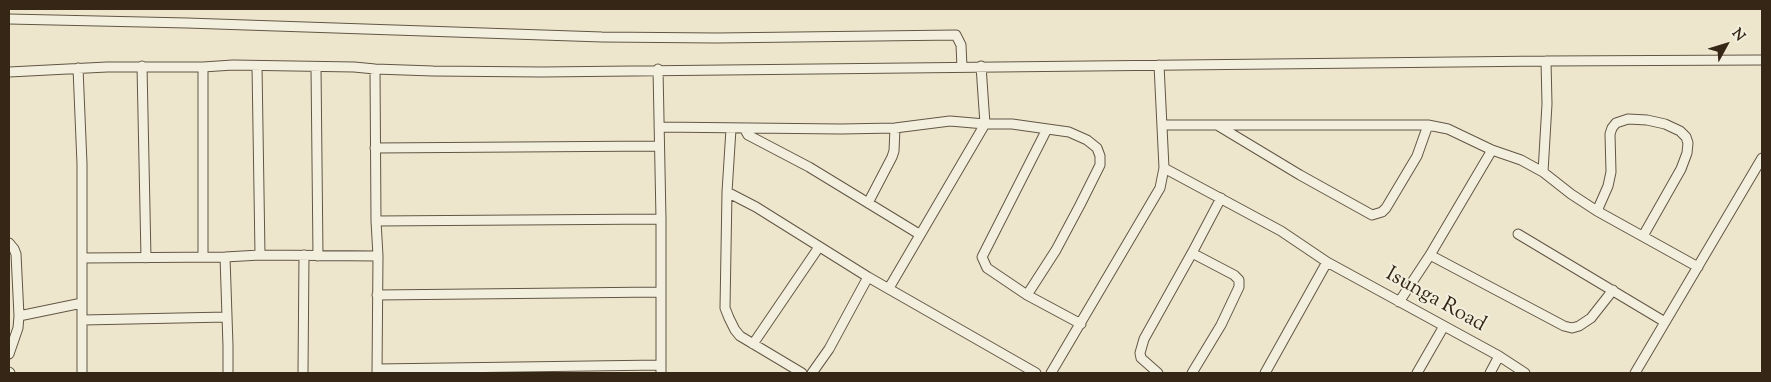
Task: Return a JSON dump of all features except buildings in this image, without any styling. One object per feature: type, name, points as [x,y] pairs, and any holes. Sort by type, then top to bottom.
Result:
[{"type":"street","points":[[9,19],[187,22],[602,37],[956,36],[961,45],[962,67]]},
{"type":"street","points":[[9,72],[78,68],[232,65],[354,67],[375,70],[542,72],[658,69],[1762,60]]},
{"type":"street","points":[[1543,172],[1548,97],[1546,61]]},
{"type":"street","points":[[1051,373],[1160,188],[1164,168],[1159,65]]},
{"type":"street","points":[[142,66],[146,258]]},
{"type":"street","points":[[257,66],[260,255]]},
{"type":"street","points":[[888,288],[985,124],[981,66]]},
{"type":"street","points":[[203,67],[203,256]]},
{"type":"street","points":[[316,67],[318,256]]},
{"type":"street","points":[[78,68],[82,164],[82,373]]},
{"type":"street","points":[[375,70],[378,256],[377,371],[660,369],[661,219],[658,69]]},
{"type":"street","points":[[1597,211],[1608,186],[1611,172],[1610,134],[1616,123],[1628,119],[1648,120],[1665,124],[1680,131],[1686,137],[1688,143],[1687,153],[1681,169],[1643,236]]},
{"type":"street","points":[[659,127],[731,129],[895,128],[950,121],[1012,124],[1069,132],[1087,140],[1097,148],[1100,156],[1100,165],[1056,250],[1027,295]]},
{"type":"street","points":[[1162,125],[1428,125],[1464,136],[1492,150],[1521,160],[1543,172],[1597,211],[1698,267]]},
{"type":"street","points":[[1217,125],[1300,175],[1372,215],[1382,212],[1386,208],[1417,156],[1428,125]]},
{"type":"street","points":[[744,128],[748,135],[809,166],[919,234]]},
{"type":"street","points":[[868,203],[892,157],[895,143],[895,128]]},
{"type":"street","points":[[731,129],[726,192],[726,308],[735,330],[753,344],[802,373]]},
{"type":"street","points":[[1047,129],[982,257],[987,268],[1027,295],[1081,324]]},
{"type":"street","points":[[375,148],[659,146]]},
{"type":"street","points":[[1399,302],[1430,255],[1492,150]]},
{"type":"street","points":[[1635,373],[1762,158]]},
{"type":"street","name":"Isunga Road","points":[[1164,168],[1281,231],[1327,262],[1499,356],[1525,373]]},
{"type":"street","points":[[726,192],[756,207],[1019,369],[1036,373]]},
{"type":"street","points":[[1158,373],[1141,358],[1144,339],[1221,198]]},
{"type":"street","points":[[376,221],[661,219]]},
{"type":"street","points":[[1518,234],[1665,322]]},
{"type":"street","points":[[9,243],[14,248],[16,254],[19,316],[18,328],[9,354]]},
{"type":"street","points":[[753,344],[819,247]]},
{"type":"street","points":[[1192,254],[1234,275],[1239,280],[1239,287],[1220,325],[1192,373]]},
{"type":"street","points":[[82,258],[260,255],[378,256]]},
{"type":"street","points":[[303,373],[304,255]]},
{"type":"street","points":[[1430,255],[1564,326],[1572,328],[1591,318],[1613,290]]},
{"type":"street","points":[[219,373],[228,373],[225,257]]},
{"type":"street","points":[[1266,373],[1327,262]]},
{"type":"street","points":[[812,373],[829,349],[868,277]]},
{"type":"street","points":[[377,295],[660,292]]},
{"type":"street","points":[[19,316],[82,303]]},
{"type":"street","points":[[83,320],[227,317]]},
{"type":"street","points":[[1416,373],[1444,326]]},
{"type":"street","points":[[1490,373],[1499,356]]}]
